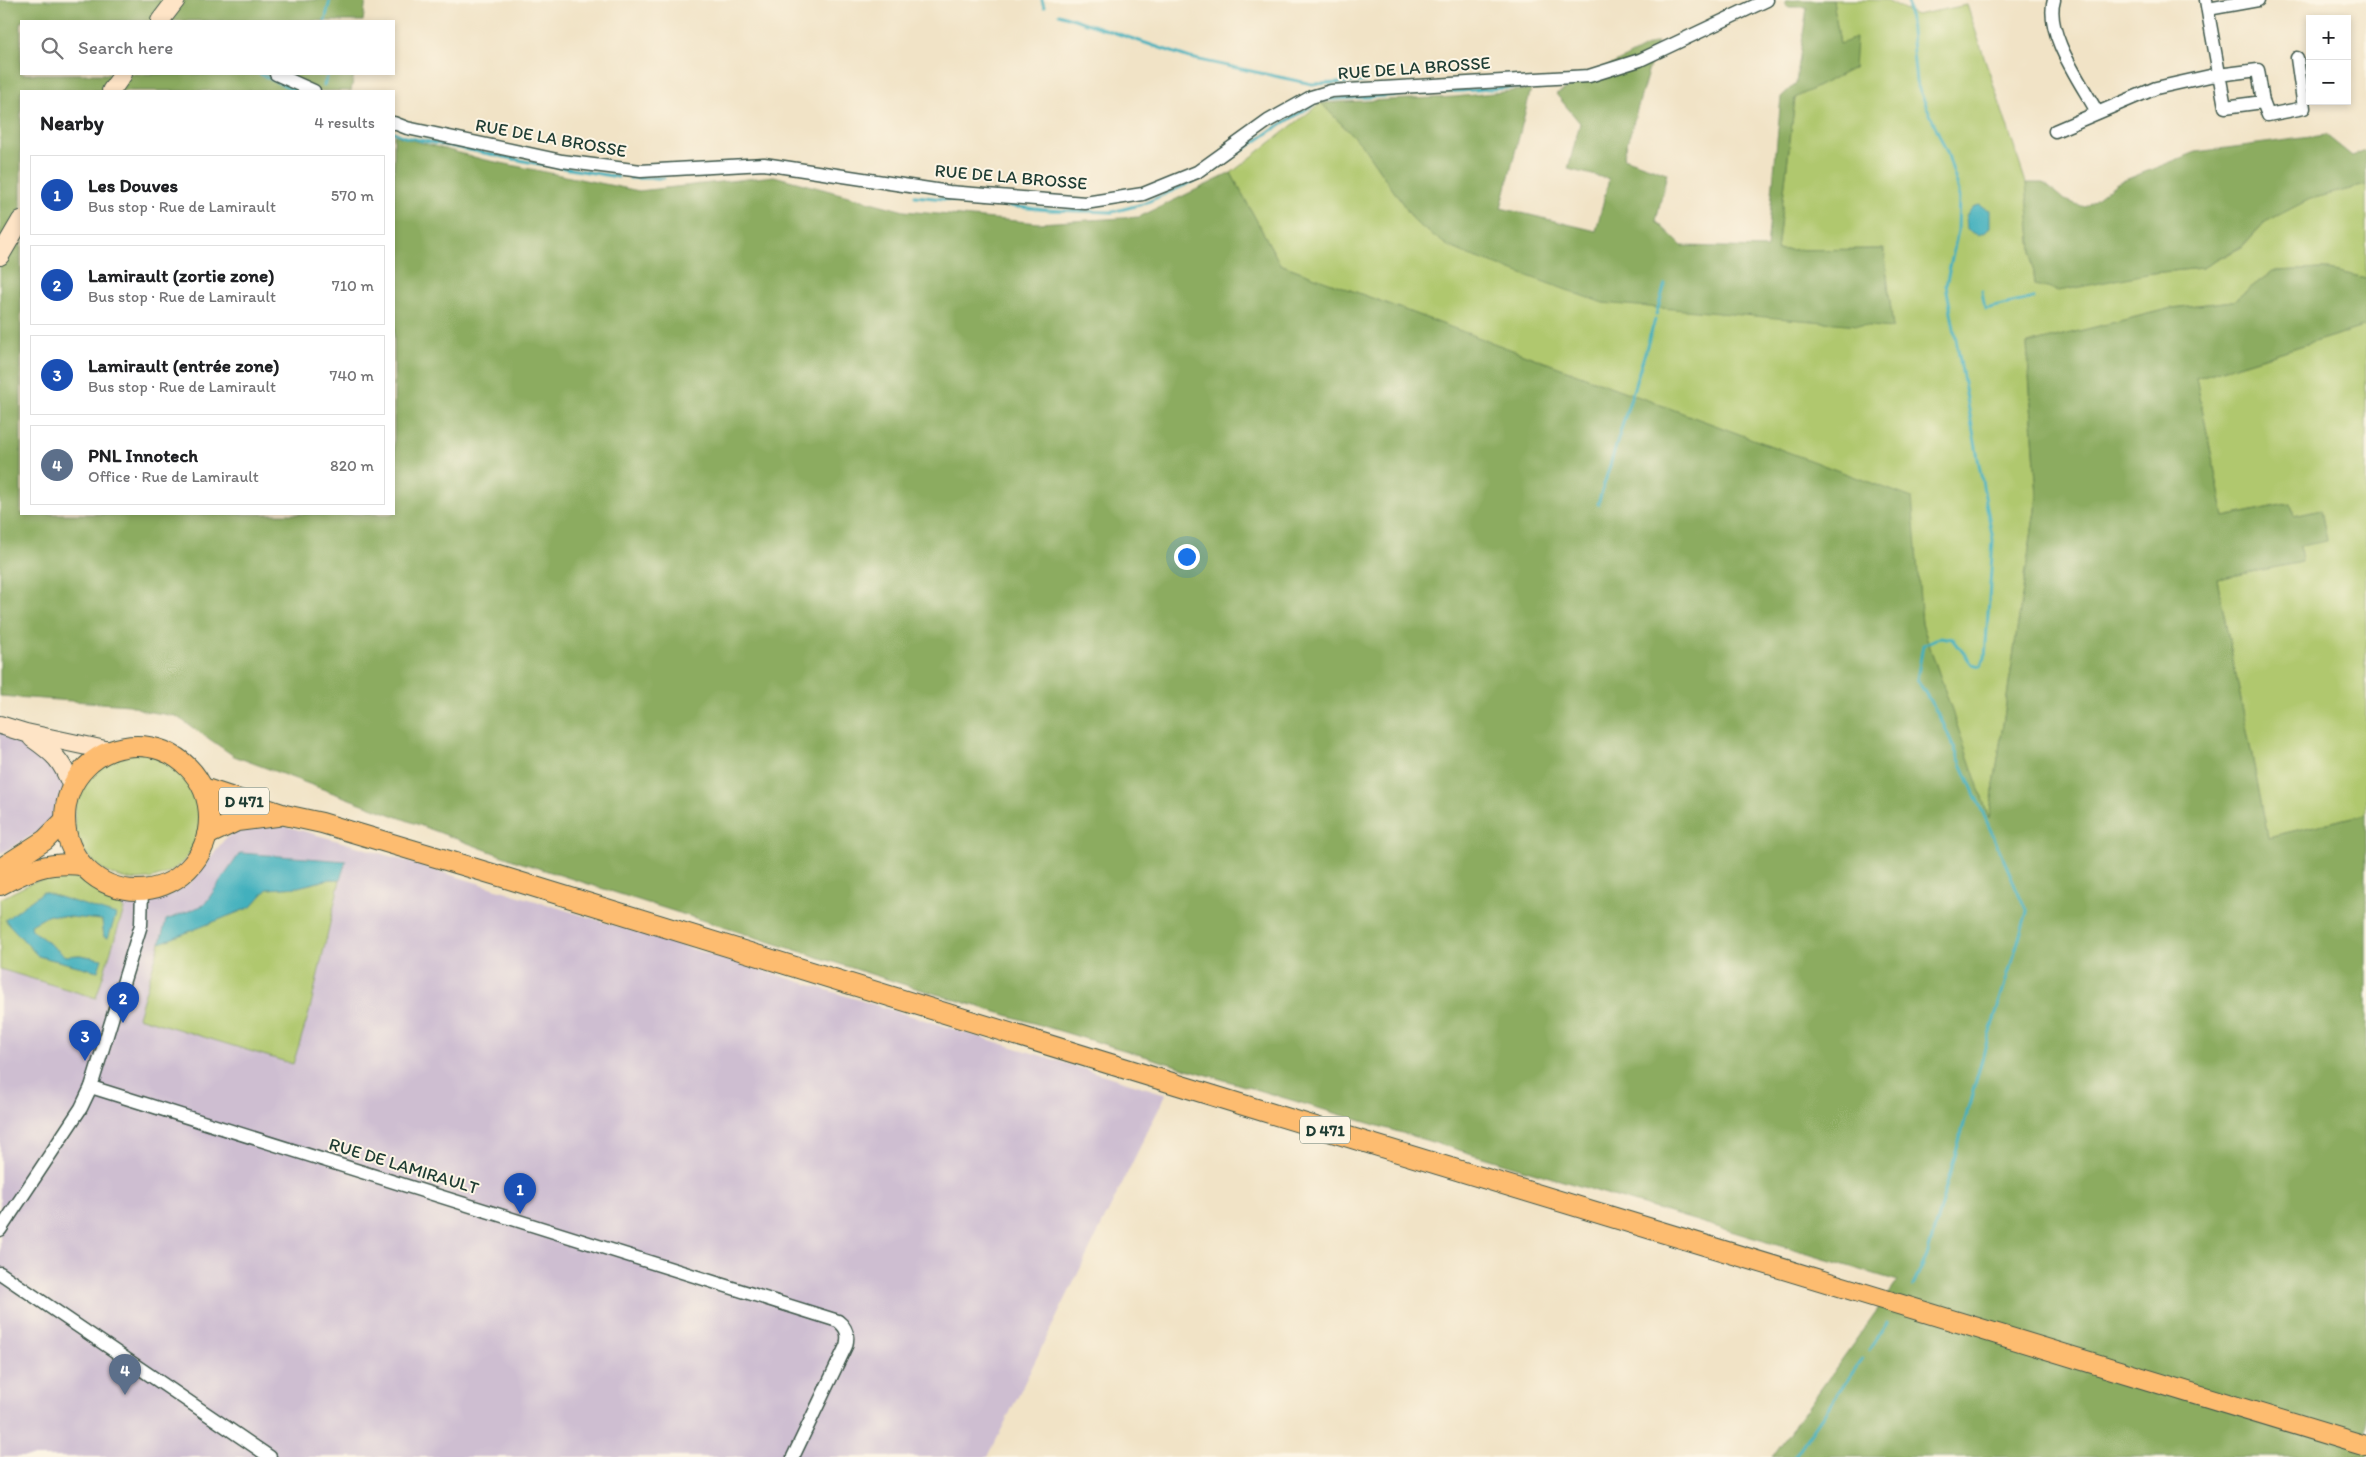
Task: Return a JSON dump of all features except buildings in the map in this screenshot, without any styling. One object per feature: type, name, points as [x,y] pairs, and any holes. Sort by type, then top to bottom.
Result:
[{"type":"main road","points":[[161,20],[176,0]]},
{"type":"main road","points":[[112,90],[122,75]]},
{"type":"main road","points":[[0,256],[20,222]]},
{"type":"main road","points":[[0,725],[26,733],[110,752]]},
{"type":"main road","points":[[26,733],[55,754],[63,764],[72,787]]},
{"type":"main road","points":[[131,746],[153,748],[173,756],[190,769],[202,788],[209,811],[207,835],[199,856],[184,873],[164,885],[142,890],[115,887],[91,874],[82,865],[69,844],[65,820],[66,803],[72,787],[81,772],[94,760],[110,752],[131,746]]},
{"type":"main road","name":"D 471","points":[[202,788],[285,815],[322,823],[506,878],[1301,1123],[2366,1446]]},
{"type":"main road","name":"D 471","points":[[207,835],[237,821],[285,815]]},
{"type":"main road","points":[[0,869],[35,848],[65,820]]},
{"type":"main road","points":[[0,885],[20,874],[47,864],[82,865]]},
{"type":"street","name":"RUE DE LA BROSSE","points":[[395,123],[407,128],[562,161],[641,171],[764,164],[949,192],[1085,203],[1143,194],[1197,172],[1268,121],[1311,97],[1331,91],[1589,76],[1640,60],[1767,0]]},
{"type":"street","points":[[2258,0],[2207,4],[2225,107],[2263,102]]},
{"type":"street","points":[[2053,1],[2052,11],[2057,37],[2097,112]]},
{"type":"street","points":[[2055,131],[2156,88],[2219,74],[2258,70],[2263,102],[2268,115],[2304,108],[2297,58]]},
{"type":"street","points":[[278,75],[312,90]]},
{"type":"street","points":[[0,1230],[81,1108],[91,1086],[141,925],[142,890]]},
{"type":"street","name":"RUE DE LAMIRAULT","points":[[91,1086],[838,1321],[847,1331],[846,1346],[793,1457]]},
{"type":"street","points":[[0,1273],[270,1457]]},
{"type":"shaded area","points":[[0,731],[52,753],[65,783],[52,817],[38,832],[0,854]]},
{"type":"shaded area","points":[[263,823],[289,827],[363,848],[1166,1094],[988,1457],[0,1457],[0,899],[33,882],[67,875],[90,882],[114,895],[143,899],[165,898],[191,882],[224,840],[244,824]]},
{"type":"green space","points":[[0,0],[366,0],[363,20],[20,20],[20,75],[354,75],[351,90],[20,90],[20,515],[395,515],[395,135],[481,159],[639,191],[774,176],[904,211],[1039,223],[1139,217],[1231,173],[1280,264],[1912,498],[1922,624],[1989,818],[2037,496],[2027,344],[2172,308],[2233,301],[2273,271],[2324,269],[2366,278],[2366,326],[2196,378],[2224,517],[2291,503],[2294,516],[2321,510],[2327,541],[2300,546],[2302,562],[2217,579],[2268,837],[2366,814],[2366,1457],[1772,1457],[1898,1281],[899,983],[516,861],[234,756],[176,716],[145,711],[130,705],[0,696]]},
{"type":"green space","points":[[1785,0],[1833,0],[1840,44],[1856,38],[1854,68],[1795,98],[1777,250],[1884,249],[1893,328],[1603,303],[1469,255],[1448,246],[1416,223],[1362,145],[1321,103],[1455,97],[1531,89],[1501,208],[1596,231],[1609,179],[1568,169],[1580,123],[1556,94],[1657,41],[1623,158],[1667,173],[1656,221],[1682,246],[1767,248],[1781,97],[1796,83],[1807,7],[1787,7]]},
{"type":"green space","points":[[1833,0],[1887,0],[1916,15],[1967,5],[2026,183],[2035,285],[2202,268],[2242,247],[2265,222],[2310,199],[2366,185],[2366,278],[2324,269],[2273,271],[2233,301],[2172,308],[2027,344],[2037,496],[1989,819],[1922,624],[1911,498],[1280,264],[1231,173],[1321,103],[1362,145],[1416,223],[1893,328],[1884,249],[1777,250],[1795,98],[1854,68],[1855,38],[1840,45]]},
{"type":"green space","points":[[2326,135],[2352,156],[2366,151],[2366,185],[2310,199],[2265,222],[2242,246],[2202,268],[2152,273],[2059,291],[2035,285],[2026,183],[2044,183],[2064,200],[2085,207],[2117,183],[2196,152]]},
{"type":"green space","points":[[2366,326],[2366,814],[2268,837],[2217,579],[2302,562],[2299,546],[2327,540],[2321,511],[2293,516],[2291,503],[2224,517],[2196,378]]},
{"type":"green space","points":[[138,752],[151,753],[163,757],[174,762],[184,770],[192,780],[197,791],[201,803],[201,829],[197,841],[192,852],[184,862],[174,870],[163,875],[151,879],[138,880],[125,879],[113,875],[102,870],[92,862],[84,852],[79,841],[75,829],[74,816],[75,803],[79,791],[84,780],[92,770],[102,762],[113,757],[125,753]]},
{"type":"green space","points":[[67,875],[92,883],[106,891],[124,909],[96,998],[0,969],[0,899],[33,882]],"holes":[[[43,892],[115,915],[104,937],[102,920],[49,915],[31,925],[32,930],[65,956],[80,955],[101,959],[98,971],[38,956],[6,920]]]},
{"type":"green space","points":[[330,879],[340,880],[309,1013],[293,1064],[138,1017],[160,943],[251,907],[267,889],[298,887]]},
{"type":"water","points":[[1979,205],[1990,210],[1990,227],[1986,232],[1978,235],[1967,230],[1966,216],[1973,207]]},
{"type":"water","points":[[240,853],[346,861],[340,880],[330,879],[298,887],[267,889],[251,907],[160,943],[166,920],[204,905]]},
{"type":"water","points":[[43,892],[116,915],[108,938],[104,937],[102,920],[49,915],[31,925],[32,930],[65,956],[80,955],[102,959],[98,971],[38,956],[5,920]]},
{"type":"waterway","points":[[325,20],[330,0]]},
{"type":"waterway","points":[[1042,0],[1044,7]]},
{"type":"waterway","points":[[1908,0],[1916,82],[1948,155],[1959,191],[1958,231],[1946,285],[1993,540],[1985,658],[1980,666],[1972,664],[1953,639],[1940,637],[1923,645],[1917,679],[1943,723],[2027,912],[1984,1052],[1927,1256],[1913,1286]]},
{"type":"waterway","points":[[1059,14],[1190,58],[1312,84],[1365,82]]},
{"type":"waterway","points":[[262,75],[294,90]]},
{"type":"waterway","points":[[324,85],[328,75]]},
{"type":"waterway","points":[[1320,100],[1522,87]]},
{"type":"waterway","points":[[915,196],[1048,210],[1112,212],[1143,204],[1203,177],[1313,105]]},
{"type":"waterway","points":[[395,132],[405,137],[534,163],[618,177]]},
{"type":"waterway","points":[[630,178],[664,178]]},
{"type":"waterway","points":[[1656,315],[1665,284]]},
{"type":"waterway","points":[[1982,291],[1985,309],[2034,298]]},
{"type":"waterway","points":[[1598,504],[1655,320]]},
{"type":"waterway","points":[[1869,1350],[1887,1323]]},
{"type":"waterway","points":[[1794,1457],[1862,1359]]},
{"type":"place","name":"Lamirault (zortie zone)","points":[[123,1023]]},
{"type":"place","name":"Lamirault (entrée zone)","points":[[85,1061]]},
{"type":"place","name":"Les Douves","points":[[520,1214]]},
{"type":"place","name":"PNL Innotech","points":[[125,1395]]}]
